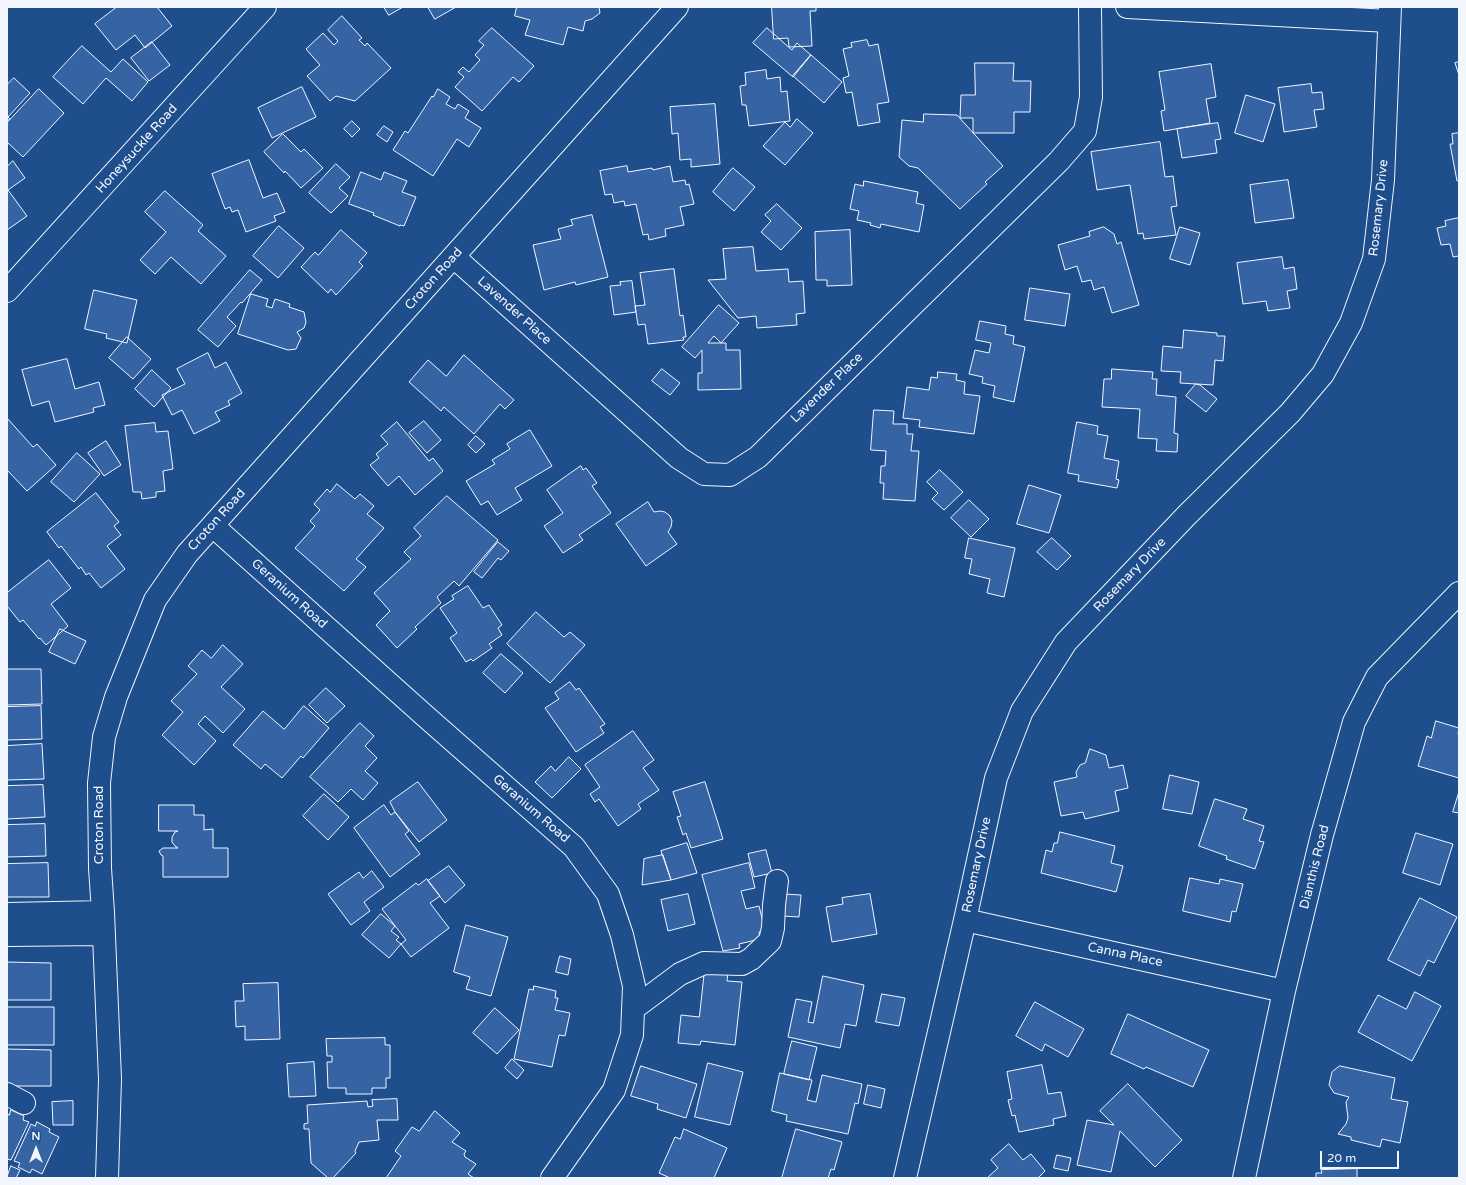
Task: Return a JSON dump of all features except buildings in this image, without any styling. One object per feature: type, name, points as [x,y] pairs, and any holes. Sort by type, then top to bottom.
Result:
[{"type":"street","name":"Honeysuckle Road","points":[[7,291],[266,7]]},
{"type":"street","name":"Croton Road","points":[[106,1178],[110,1079],[100,868],[99,783],[104,737],[116,697],[155,600],[186,554],[213,526],[677,7]]},
{"type":"street","name":"Lavender Place","points":[[454,257],[679,458],[704,474],[730,475],[758,457],[1059,161],[1085,130],[1091,97],[1090,7]]},
{"type":"street","points":[[1127,7],[1390,14]]},
{"type":"street","name":"Rosemary Drive","points":[[905,1178],[965,920],[996,778],[1022,712],[1066,642],[1187,516],[1290,413],[1323,374],[1351,323],[1374,259],[1383,180],[1390,14]]},
{"type":"street","name":"Geranium Road","points":[[213,526],[418,710],[574,847],[608,894],[622,935],[634,986],[632,1036],[614,1090],[552,1178]]},
{"type":"street","name":"Dianthis Road","points":[[1244,1178],[1284,991],[1322,835],[1354,722],[1377,677],[1459,594]]},
{"type":"street","points":[[633,1009],[680,974],[704,963],[742,964],[751,959],[770,941],[773,928],[777,881]]},
{"type":"street","points":[[7,914],[103,912]]},
{"type":"street","name":"Canna Place","points":[[965,920],[1284,991]]},
{"type":"street","points":[[7,935],[104,934]]}]
